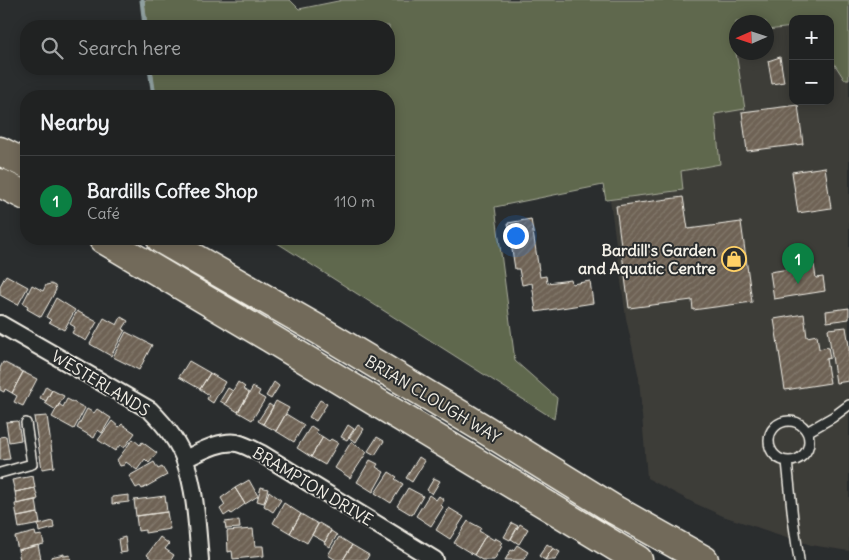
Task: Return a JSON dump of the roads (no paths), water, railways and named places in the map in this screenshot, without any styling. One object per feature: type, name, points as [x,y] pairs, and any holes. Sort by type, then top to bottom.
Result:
[{"type":"highway","points":[[0,150],[20,161]]},
{"type":"highway","points":[[0,183],[20,193]]},
{"type":"highway","name":"BRIAN CLOUGH WAY","points":[[113,245],[638,560]]},
{"type":"highway","name":"BRIAN CLOUGH WAY","points":[[170,245],[314,327],[615,510],[704,560]]},
{"type":"street","name":"WESTERLANDS","points":[[0,324],[150,410],[171,434],[185,459],[193,494],[200,560]]},
{"type":"street","name":"BRAMPTON DRIVE","points":[[185,459],[225,443],[235,442],[245,445],[435,560]]},
{"type":"lane","points":[[807,432],[849,405]]},
{"type":"lane","points":[[791,421],[803,427],[809,438],[806,451],[797,460],[787,461],[779,458],[770,447],[769,439],[774,428],[791,421]]},
{"type":"lane","points":[[0,472],[32,464],[26,423]]},
{"type":"lane","points":[[787,461],[799,560]]},
{"type":"waterway","points":[[142,0],[144,20]]},
{"type":"waterway","points":[[151,75],[153,90]]},
{"type":"place","name":"Bardill's Garden and Aquatic Centre","points":[[734,259]]},
{"type":"place","name":"Bardills Coffee Shop","points":[[798,284]]}]
